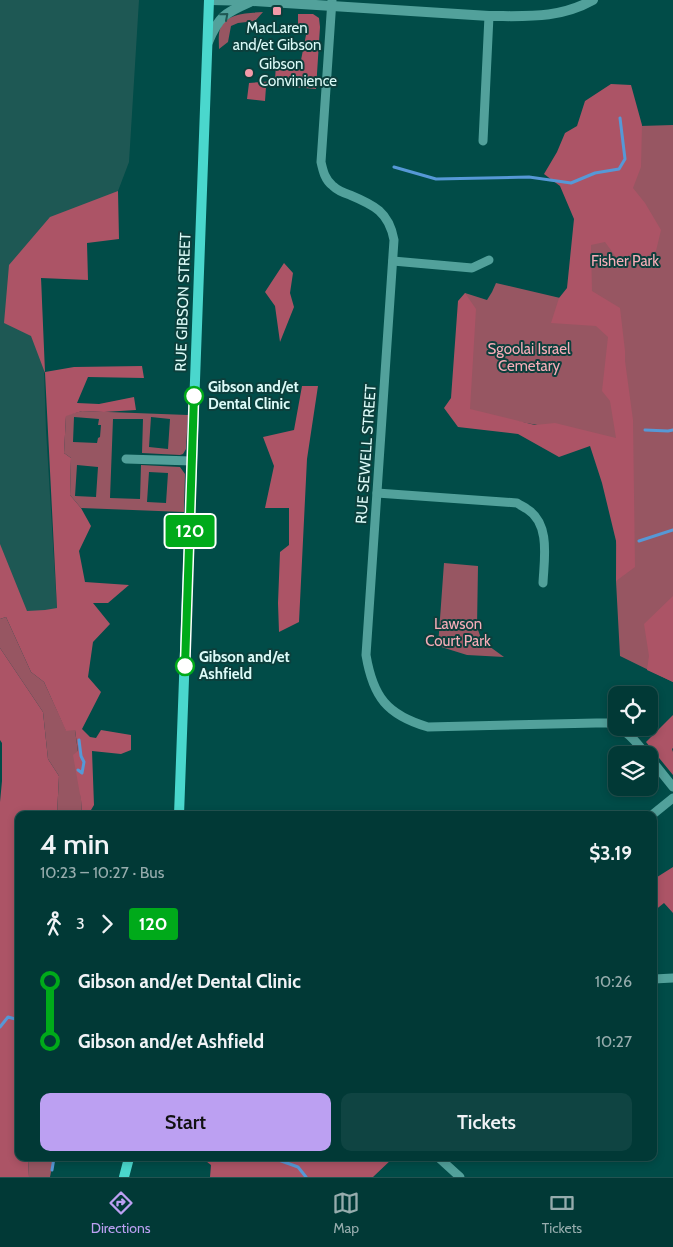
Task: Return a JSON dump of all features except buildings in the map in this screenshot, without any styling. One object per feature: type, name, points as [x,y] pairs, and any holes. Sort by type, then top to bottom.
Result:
[{"type":"main road","name":"RUE GIBSON STREET","points":[[179,811],[210,0]]},
{"type":"main road","points":[[124,1177],[128,1161]]},
{"type":"street","points":[[210,0],[332,3],[489,16],[546,16],[565,12],[593,0]]},
{"type":"street","points":[[207,44],[215,26],[224,16],[234,9],[253,1]]},
{"type":"street","name":"RUE SEWELL STREET","points":[[332,3],[323,171],[327,179],[341,192],[368,203],[382,213],[392,230],[394,240],[366,655],[368,672],[374,687],[383,701],[396,713],[411,722],[428,727],[596,722],[608,723]]},
{"type":"street","points":[[483,142],[489,16]]},
{"type":"street","points":[[393,261],[472,268],[489,260]]},
{"type":"street","points":[[126,459],[192,462]]},
{"type":"street","points":[[377,492],[517,504],[528,509],[538,519],[543,533],[545,545],[544,583]]},
{"type":"street","name":"RUE SEWELL STREET","points":[[631,736],[640,746]]},
{"type":"street","name":"RUE SEWELL STREET","points":[[658,768],[673,787]]},
{"type":"street","points":[[657,811],[673,798]]},
{"type":"street","points":[[657,979],[673,978]]},
{"type":"street","points":[[446,1161],[460,1177]]},
{"type":"shaded area","points":[[0,0],[139,0],[129,162],[118,191],[61,238],[41,278],[46,430],[57,609],[20,614],[0,564]]},
{"type":"green space","points":[[263,12],[255,21],[238,23],[231,26],[228,42],[219,49],[220,29],[227,20],[238,15]]},
{"type":"green space","points":[[298,14],[313,14],[319,18],[316,89],[281,86],[266,87],[265,101],[247,99],[249,83],[275,81],[276,63],[300,65],[307,30],[298,25]]},
{"type":"green space","points":[[611,84],[631,85],[642,125],[641,167],[633,188],[645,203],[661,230],[656,251],[624,268],[605,242],[591,245],[592,291],[620,308],[633,420],[635,567],[616,581],[617,545],[602,483],[590,446],[559,457],[518,434],[458,427],[444,408],[451,398],[458,301],[465,293],[476,309],[470,409],[535,425],[555,423],[616,438],[610,401],[602,391],[608,337],[596,326],[551,323],[559,298],[567,288],[574,219],[560,186],[544,174],[557,152],[565,133],[577,126],[585,101]]},
{"type":"green space","name":"Fisher Park","points":[[673,125],[673,682],[620,656],[616,581],[616,439],[458,411],[465,293],[487,300],[496,283],[590,305],[578,248],[640,126]]},
{"type":"green space","points":[[118,191],[119,239],[87,243],[88,280],[41,278],[45,372],[74,367],[142,366],[144,378],[88,377],[77,403],[99,404],[134,397],[136,410],[82,411],[66,416],[64,453],[71,458],[70,495],[81,508],[91,526],[79,551],[85,582],[129,585],[108,603],[93,603],[110,624],[93,642],[88,677],[101,692],[82,729],[90,737],[96,738],[101,730],[131,735],[131,750],[121,754],[92,751],[94,805],[90,811],[82,811],[73,755],[78,751],[75,730],[66,731],[44,682],[31,672],[6,617],[0,619],[0,544],[27,611],[57,608],[45,373],[31,336],[4,323],[9,265],[50,217]]},
{"type":"green space","points":[[284,263],[293,273],[290,293],[294,307],[280,342],[275,306],[265,292]]},
{"type":"green space","points":[[302,386],[318,386],[307,459],[299,622],[279,632],[280,552],[289,545],[289,508],[265,508],[274,466],[263,437],[294,430]]},
{"type":"green space","points":[[82,411],[188,415],[186,449],[180,455],[142,453],[143,419],[113,419],[110,498],[140,499],[141,465],[180,467],[185,474],[184,512],[81,508],[70,495],[71,458],[64,453],[66,415]],"holes":[[[74,417],[99,419],[98,425],[101,425],[100,437],[97,443],[73,442]],[[151,417],[170,419],[168,449],[149,447]],[[77,465],[98,467],[96,497],[75,496]],[[149,472],[168,473],[166,503],[147,502]]]},
{"type":"green space","name":"Lawson Court Park","points":[[444,563],[478,566],[477,627],[482,641],[504,657],[467,655],[438,646]]},
{"type":"green space","points":[[673,596],[673,682],[647,670],[649,656],[644,624]]},
{"type":"green space","points":[[6,617],[31,672],[44,682],[66,730],[75,730],[82,811],[57,811],[59,776],[48,759],[43,712],[0,648],[0,619]]},
{"type":"green space","points":[[0,648],[43,712],[48,759],[59,776],[57,811],[15,811],[15,1161],[28,1161],[29,1177],[0,1177],[0,802],[2,743],[0,740]]},
{"type":"green space","points":[[673,715],[673,775],[658,757],[658,746],[649,746],[646,742],[652,736],[658,736],[658,730]]},
{"type":"green space","points":[[673,867],[673,913],[664,903],[657,909],[657,877]]},
{"type":"green space","points":[[28,1161],[53,1161],[50,1177],[29,1177]]},
{"type":"green space","points":[[206,1161],[390,1161],[373,1177],[210,1177],[211,1165]]},
{"type":"waterway","points":[[394,167],[436,179],[529,177],[571,183],[595,173],[619,169],[625,159],[620,118]]},
{"type":"waterway","points":[[645,430],[673,430]]},
{"type":"waterway","points":[[639,541],[673,530]]},
{"type":"waterway","points":[[78,770],[82,773],[84,762],[81,756],[79,740]]},
{"type":"waterway","points":[[0,1027],[8,1017],[15,1019]]},
{"type":"waterway","points":[[52,1170],[54,1161]]},
{"type":"waterway","points":[[281,1161],[298,1167],[306,1177]]},
{"type":"bus line","name":"120","points":[[185,666],[194,396]]},
{"type":"place","name":"MacLaren and/et Gibson","points":[[277,11]]},
{"type":"place","name":"Gibson Convinience","points":[[249,73]]},
{"type":"place","name":"Gibson and/et Dental Clinic","points":[[194,396]]},
{"type":"place","name":"Gibson and/et Ashfield","points":[[185,666]]},
{"type":"park label","name":"Sgoolai Israel Cemetary","points":[[529,358]]}]
